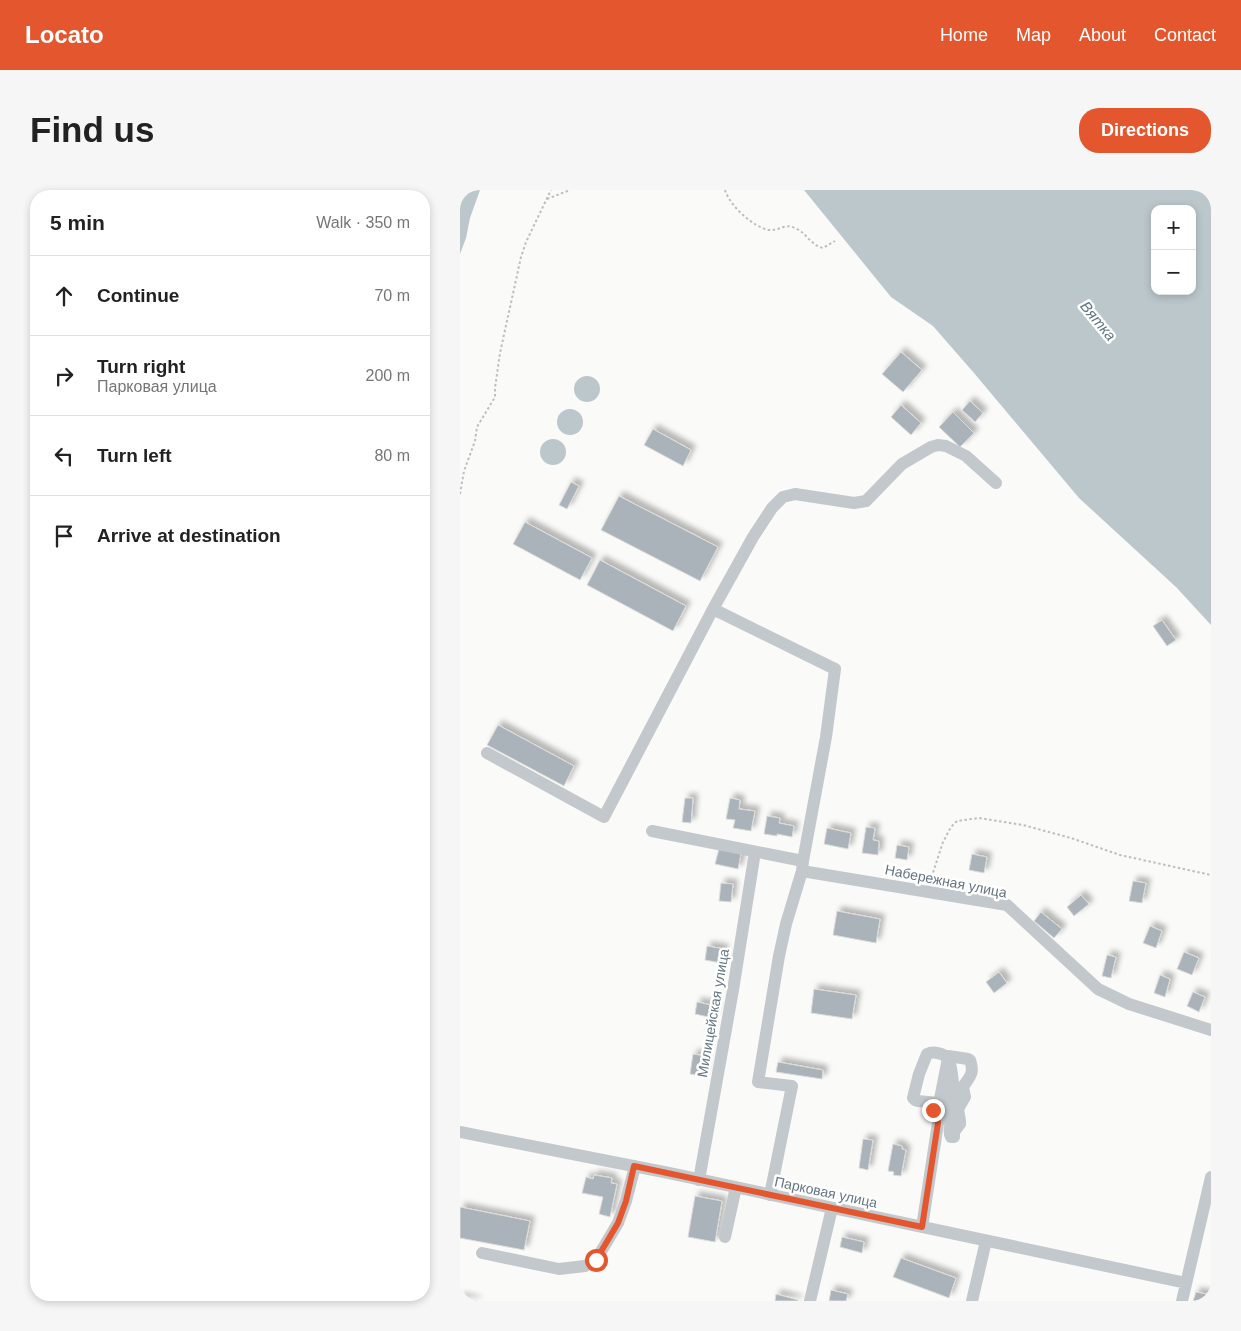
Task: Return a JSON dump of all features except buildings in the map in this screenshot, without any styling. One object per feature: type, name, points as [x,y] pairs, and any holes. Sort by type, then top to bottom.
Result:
[{"type":"street","points":[[488,753],[604,817],[713,608],[753,537],[772,508],[784,497],[795,494],[854,503],[866,501],[902,464],[938,445],[946,446],[966,456],[996,483]]},
{"type":"street","points":[[713,608],[835,669],[826,737],[802,866],[780,948],[758,1082],[792,1086],[770,1195]]},
{"type":"street","name":"Набережная улица","points":[[652,831],[755,852],[802,866],[927,892],[1007,905],[1098,989],[1128,1004],[1211,1030]]},
{"type":"street","name":"Милицейская улица","points":[[699,1180],[733,990],[755,852]]},
{"type":"street","points":[[937,1103],[915,1100],[913,1098],[924,1057],[929,1052],[970,1060],[972,1066],[970,1078],[963,1087],[965,1097],[958,1109],[960,1124],[954,1132],[954,1138],[950,1134],[954,1102],[951,1057]]},
{"type":"street","points":[[922,1227],[938,1123],[937,1103],[940,1099],[951,1057]]},
{"type":"street","points":[[938,1123],[935,1112],[937,1103],[952,1078]]},
{"type":"street","name":"Парковая улица","points":[[460,1132],[736,1187],[1186,1283]]},
{"type":"street","points":[[482,1254],[558,1269],[585,1266],[596,1260],[618,1223],[626,1201],[634,1166]]},
{"type":"street","points":[[1182,1301],[1211,1177]]},
{"type":"street","points":[[725,1237],[736,1187]]},
{"type":"street","points":[[810,1301],[832,1208]]},
{"type":"street","points":[[972,1301],[986,1241]]},
{"type":"path","points":[[460,494],[464,471],[475,441],[477,427],[495,397],[500,353],[521,257],[526,242],[551,190]]},
{"type":"path","points":[[546,199],[570,190]]},
{"type":"path","points":[[725,190],[737,210],[759,226],[768,230],[784,226],[794,227],[802,232],[813,244],[823,248],[836,241]]},
{"type":"path","points":[[927,892],[943,842],[951,827],[957,821],[978,818],[1023,825],[1071,838],[1120,855],[1211,875]]},
{"type":"water","points":[[465,190],[480,190],[460,254],[460,205]]},
{"type":"water","name":"Вятка","points":[[804,190],[1211,190],[1211,625],[1176,587],[1079,498],[933,326],[891,297]]},
{"type":"water","points":[[587,376],[596,380],[600,389],[596,398],[587,402],[578,398],[574,389],[578,380]]},
{"type":"water","points":[[570,409],[579,413],[583,422],[579,431],[570,435],[561,431],[557,422],[561,413]]},
{"type":"water","points":[[553,439],[562,443],[566,452],[562,461],[553,465],[544,461],[540,452],[544,443]]},
{"type":"route","points":[[596,1260],[618,1223],[626,1201],[634,1166],[922,1227],[938,1123],[937,1116],[933,1110]]}]
